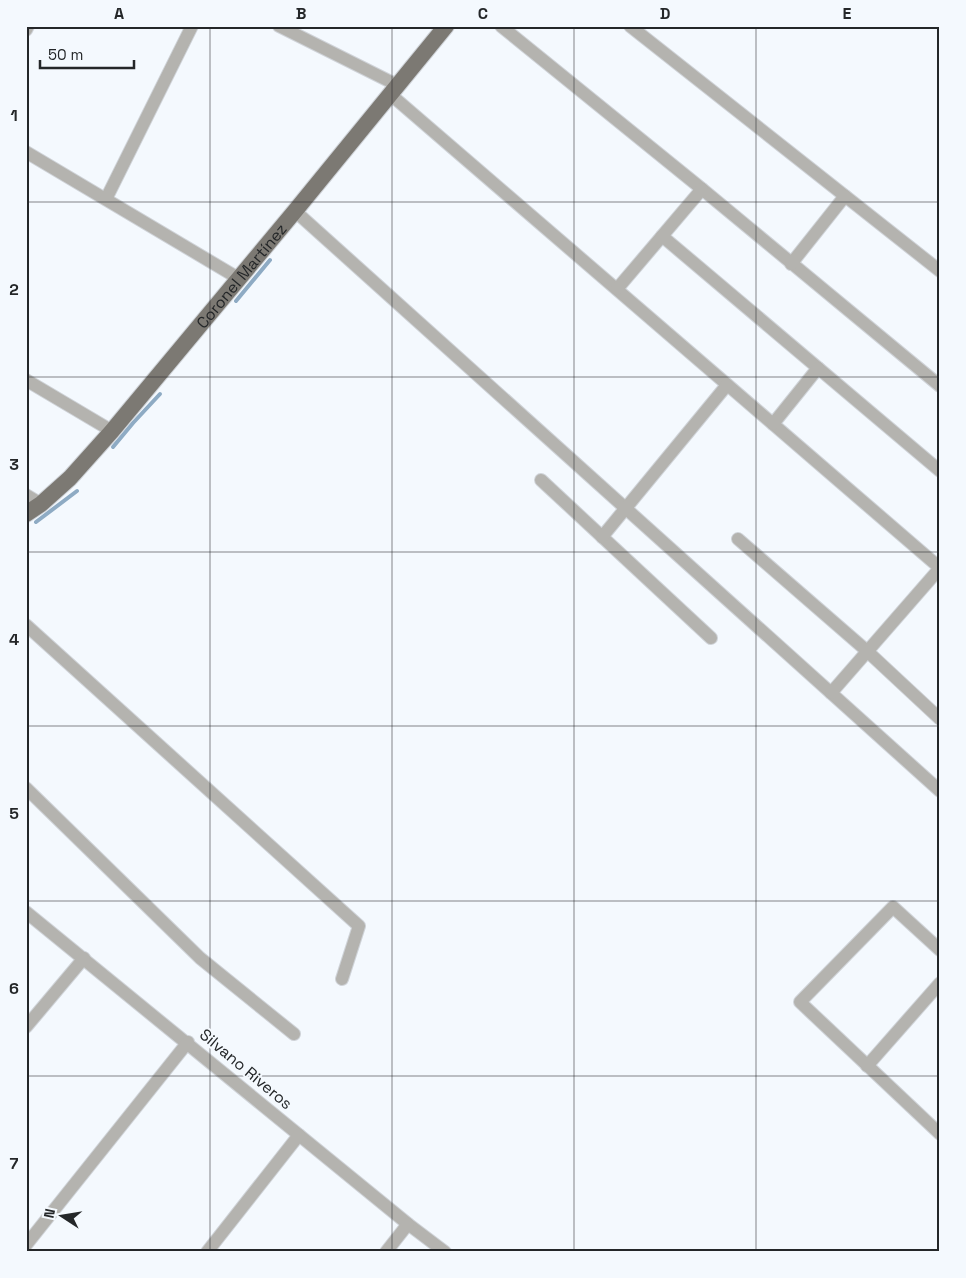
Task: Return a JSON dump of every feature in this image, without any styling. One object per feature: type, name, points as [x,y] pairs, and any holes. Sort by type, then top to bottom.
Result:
[{"type":"main road","name":"Coronel Martínez","points":[[26,514],[41,504],[70,478],[112,430],[446,26]]},
{"type":"street","points":[[26,30],[28,26]]},
{"type":"street","points":[[106,199],[192,26]]},
{"type":"street","points":[[279,26],[393,89],[617,289],[940,568],[831,693]]},
{"type":"street","points":[[501,26],[940,386]]},
{"type":"street","points":[[630,26],[940,271]]},
{"type":"street","points":[[26,152],[238,278]]},
{"type":"street","points":[[617,289],[702,189]]},
{"type":"street","points":[[791,264],[845,196]]},
{"type":"street","points":[[295,211],[940,790]]},
{"type":"street","points":[[662,236],[940,471]]},
{"type":"street","points":[[773,424],[818,368]]},
{"type":"street","points":[[26,380],[112,430]]},
{"type":"street","points":[[602,537],[727,385]]},
{"type":"street","points":[[541,480],[711,638]]},
{"type":"street","points":[[26,495],[41,504]]},
{"type":"street","points":[[738,539],[867,651],[940,718]]},
{"type":"street","points":[[26,625],[359,926],[342,979]]},
{"type":"street","points":[[26,789],[200,958],[294,1034]]},
{"type":"street","points":[[938,1129],[867,1066],[800,1002],[893,907],[940,950]]},
{"type":"street","name":"Silvano Riveros","points":[[26,912],[188,1042],[408,1224],[445,1252]]},
{"type":"street","points":[[26,1028],[84,958]]},
{"type":"street","points":[[867,1066],[940,983]]},
{"type":"street","points":[[26,1245],[188,1042]]},
{"type":"street","points":[[206,1252],[299,1135]]},
{"type":"street","points":[[386,1252],[408,1224]]},
{"type":"waterway","points":[[236,301],[270,260]]},
{"type":"waterway","points":[[113,447],[160,394]]},
{"type":"waterway","points":[[36,522],[77,491]]}]
